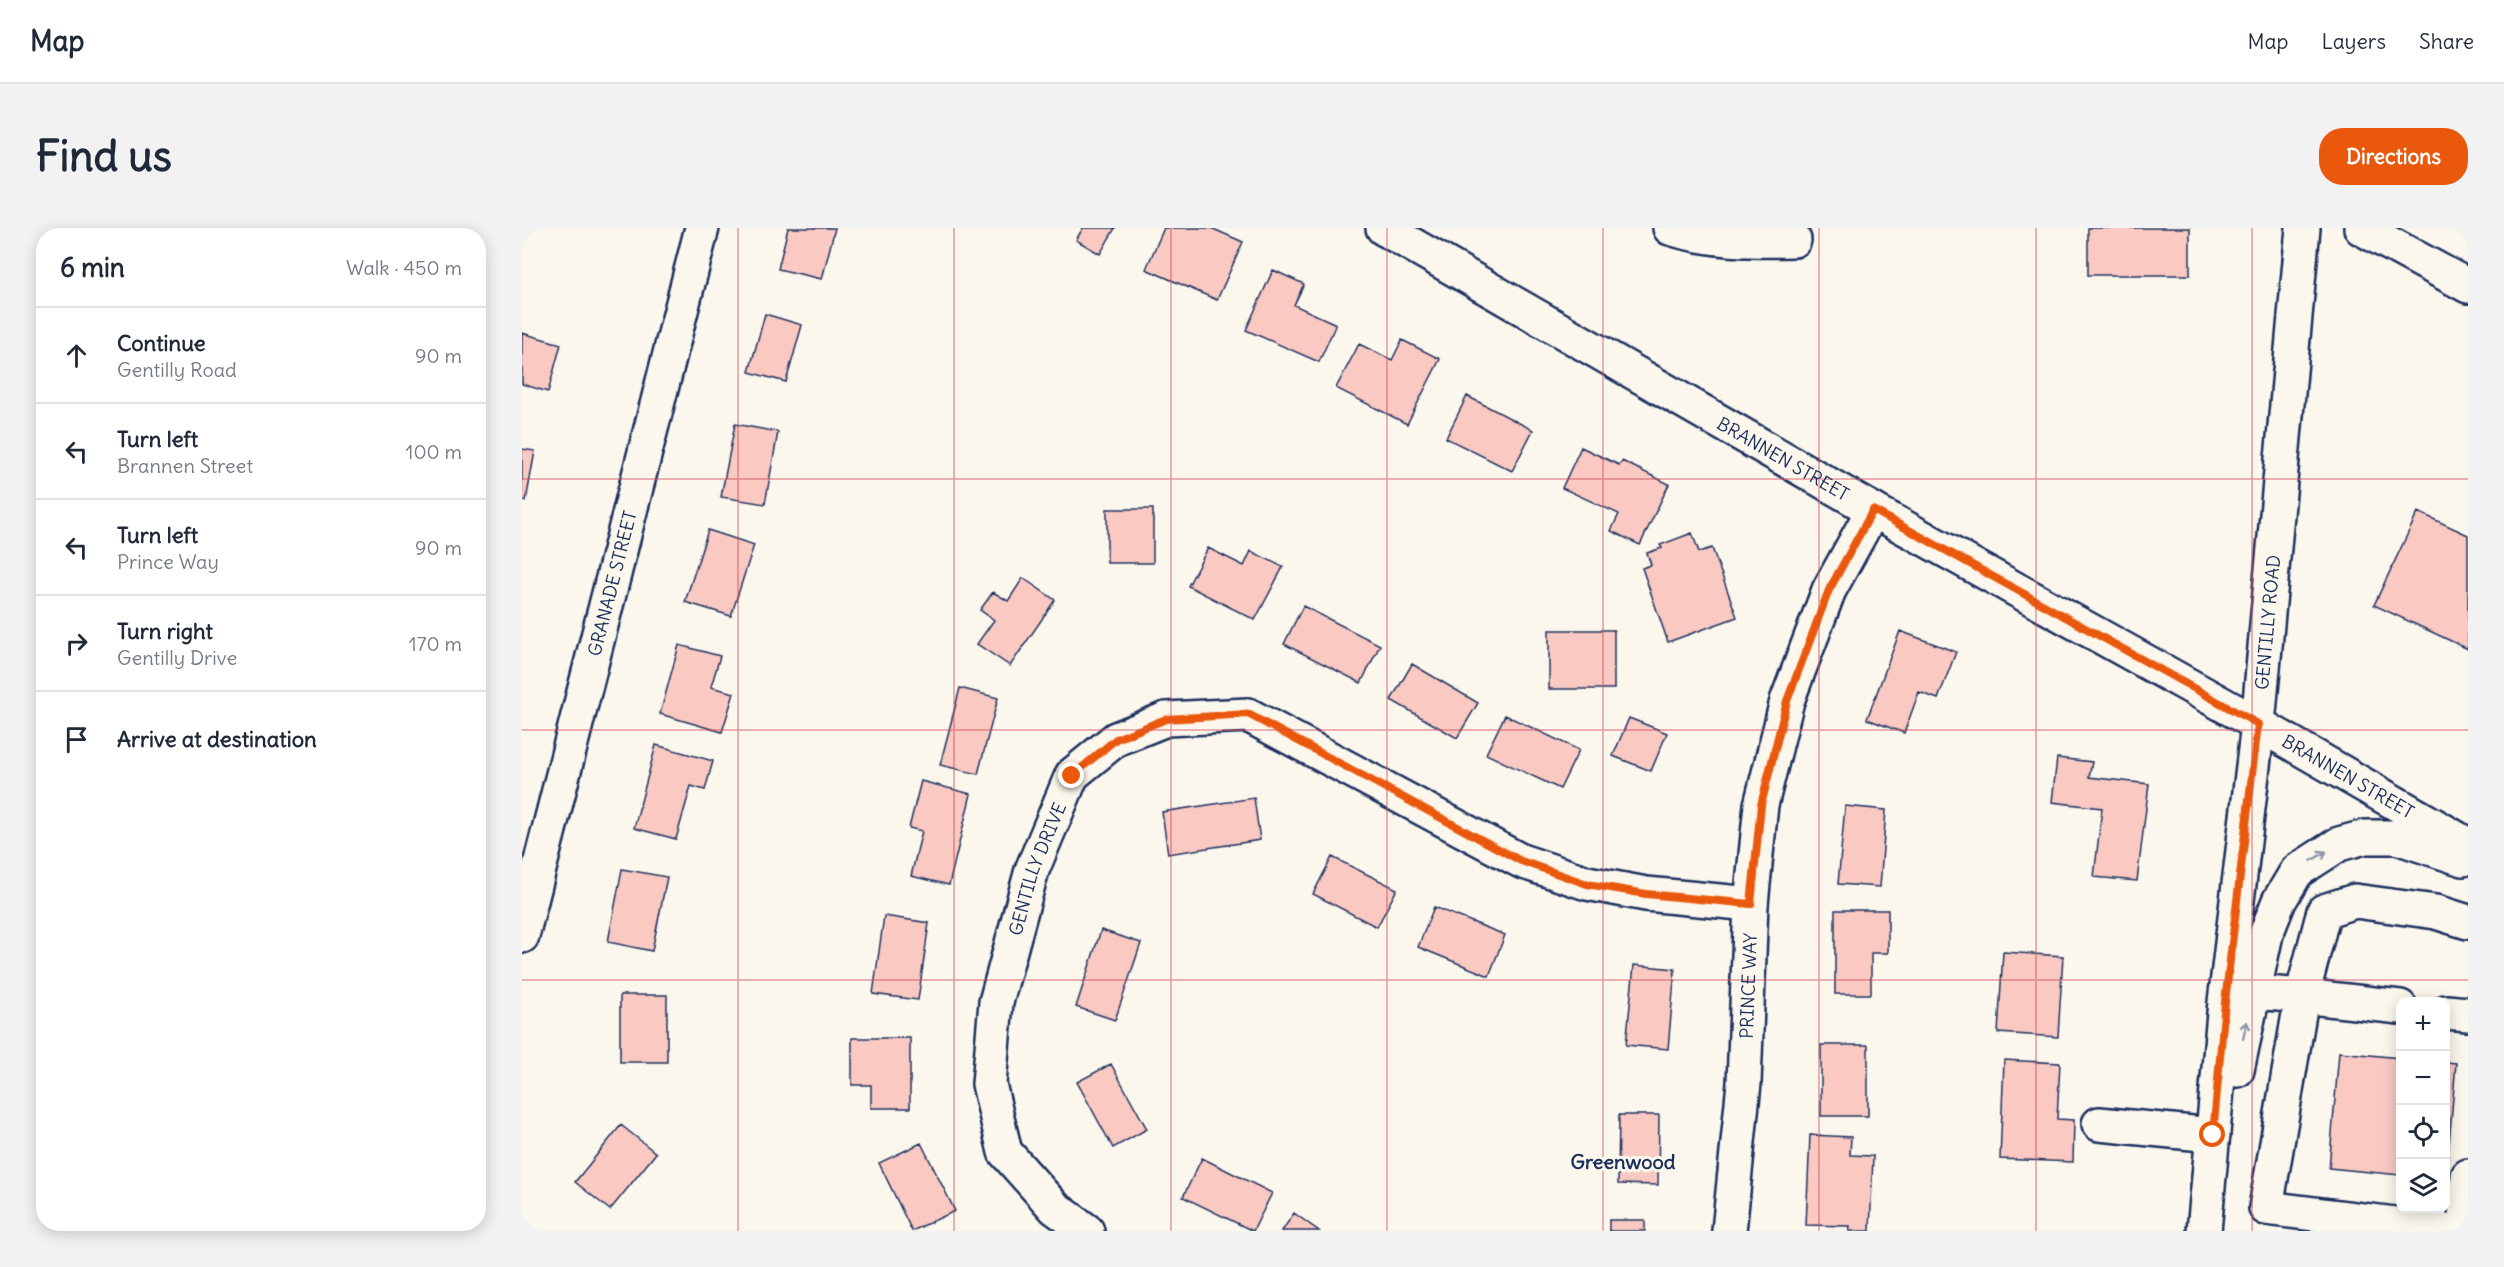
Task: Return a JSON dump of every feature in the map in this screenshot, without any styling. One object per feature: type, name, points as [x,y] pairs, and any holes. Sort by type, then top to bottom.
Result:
[{"type":"street","name":"GRANADE STREET","points":[[522,936],[702,228]]},
{"type":"street","name":"BRANNEN STREET","points":[[1383,228],[1873,510],[2258,724],[2468,845]]},
{"type":"street","points":[[1670,228],[1695,236],[1751,241],[1794,240]]},
{"type":"street","name":"GENTILLY ROAD","points":[[2204,1231],[2225,1002],[2258,724],[2303,228]]},
{"type":"street","points":[[2361,228],[2468,286]]},
{"type":"street","name":"PRINCE WAY","points":[[1729,1231],[1744,1083],[1751,904],[1761,805],[1787,701],[1829,590],[1873,510]]},
{"type":"street","name":"GENTILLY DRIVE","points":[[1087,1231],[1054,1208],[1005,1152],[989,1084],[996,1002],[1032,870],[1072,776],[1116,739],[1166,719],[1248,714],[1521,861],[1587,884],[1646,894],[1751,904]]},
{"type":"street","points":[[2204,1231],[2266,934],[2279,901],[2297,871],[2316,856],[2339,844],[2365,837],[2397,837],[2468,861]]},
{"type":"street","points":[[2452,1231],[2264,1220],[2302,996],[2324,911],[2355,901],[2436,912],[2468,922]]},
{"type":"street","points":[[2253,992],[2396,1007]]},
{"type":"street","points":[[2450,1012],[2468,1014]]},
{"type":"street","points":[[2099,1124],[2213,1135]]},
{"type":"street","points":[[2464,1231],[2468,1176]]},
{"type":"building","points":[[788,228],[835,228],[822,279],[778,269]]},
{"type":"building","points":[[1083,228],[1115,228],[1100,254],[1076,240]]},
{"type":"building","points":[[1164,228],[1211,228],[1243,242],[1217,300],[1146,269]]},
{"type":"building","points":[[2088,228],[2190,228],[2190,275],[2088,275]]},
{"type":"building","points":[[1273,270],[1304,284],[1294,305],[1336,324],[1319,362],[1246,330]]},
{"type":"building","points":[[765,314],[802,325],[786,382],[749,372]]},
{"type":"building","points":[[522,333],[561,344],[548,392],[522,384]]},
{"type":"building","points":[[1402,340],[1440,359],[1407,424],[1336,388],[1359,344],[1392,360]]},
{"type":"building","points":[[1467,396],[1533,430],[1512,471],[1446,438]]},
{"type":"building","points":[[735,424],[778,432],[765,504],[721,497]]},
{"type":"building","points":[[1581,447],[1619,465],[1622,461],[1669,484],[1640,545],[1611,531],[1619,514],[1562,488]]},
{"type":"building","points":[[522,449],[535,451],[526,501],[522,500]]},
{"type":"building","points":[[1107,509],[1153,509],[1153,563],[1107,563]]},
{"type":"building","points":[[2418,512],[2468,535],[2468,649],[2374,605]]},
{"type":"building","points":[[708,530],[754,545],[731,616],[685,602]]},
{"type":"building","points":[[1692,533],[1699,552],[1712,548],[1737,617],[1668,642],[1642,568],[1651,565],[1647,553],[1662,548],[1660,545]]},
{"type":"building","points":[[1208,548],[1244,566],[1251,551],[1283,567],[1255,620],[1188,586]]},
{"type":"building","points":[[1023,578],[1055,600],[1010,666],[977,644],[994,620],[980,610],[993,592],[1008,601]]},
{"type":"building","points":[[1303,606],[1380,645],[1361,683],[1284,644]]},
{"type":"building","points":[[1549,630],[1614,630],[1614,689],[1549,689]]},
{"type":"building","points":[[1900,631],[1956,652],[1938,699],[1919,692],[1904,733],[1867,719]]},
{"type":"building","points":[[679,645],[720,656],[711,687],[734,693],[722,732],[660,714]]},
{"type":"building","points":[[1412,664],[1478,703],[1457,738],[1391,700]]},
{"type":"building","points":[[960,688],[998,698],[978,774],[940,765]]},
{"type":"building","points":[[1505,715],[1579,750],[1560,789],[1486,754]]},
{"type":"building","points":[[1629,718],[1667,733],[1651,771],[1613,756]]},
{"type":"building","points":[[656,745],[713,761],[705,790],[691,786],[676,839],[634,828]]},
{"type":"building","points":[[2057,758],[2092,762],[2089,777],[2149,784],[2137,881],[2094,877],[2102,808],[2052,802]]},
{"type":"building","points":[[921,781],[971,794],[949,885],[911,876],[922,831],[909,828]]},
{"type":"building","points":[[1254,798],[1260,840],[1168,854],[1162,812]]},
{"type":"building","points":[[1845,806],[1886,810],[1880,887],[1838,884]]},
{"type":"building","points":[[1332,857],[1397,889],[1377,927],[1313,894]]},
{"type":"building","points":[[622,869],[667,877],[652,951],[608,942]]},
{"type":"building","points":[[1434,907],[1505,935],[1489,976],[1418,947]]},
{"type":"building","points":[[1835,910],[1888,910],[1888,953],[1871,953],[1871,994],[1835,994]]},
{"type":"building","points":[[884,916],[929,923],[918,1000],[873,994]]},
{"type":"building","points":[[1101,930],[1141,943],[1115,1020],[1076,1007]]},
{"type":"building","points":[[2003,952],[2063,956],[2058,1037],[1998,1033]]},
{"type":"building","points":[[1634,965],[1675,969],[1668,1049],[1626,1045]]},
{"type":"building","points":[[620,995],[667,995],[667,1062],[620,1062]]},
{"type":"building","points":[[852,1038],[910,1038],[910,1108],[871,1108],[871,1085],[852,1085]]},
{"type":"building","points":[[1821,1045],[1868,1045],[1868,1116],[1821,1116]]},
{"type":"building","points":[[2339,1052],[2396,1058],[2396,1175],[2329,1168]]},
{"type":"building","points":[[2004,1060],[2060,1063],[2057,1119],[2074,1120],[2073,1162],[2000,1159]]},
{"type":"building","points":[[2450,1062],[2456,1063],[2450,1133]]},
{"type":"building","points":[[1111,1064],[1147,1129],[1113,1148],[1077,1082]]},
{"type":"building","points":[[1619,1115],[1659,1115],[1658,1185],[1618,1184]]},
{"type":"building","points":[[621,1125],[656,1153],[610,1210],[575,1182]]},
{"type":"building","points":[[1810,1135],[1851,1137],[1850,1155],[1873,1156],[1870,1231],[1849,1231],[1850,1226],[1806,1225]]},
{"type":"building","points":[[921,1143],[955,1211],[912,1231],[879,1163]]},
{"type":"building","points":[[1202,1158],[1272,1193],[1253,1231],[1183,1197]]},
{"type":"building","points":[[1294,1213],[1319,1231],[1282,1231]]},
{"type":"building","points":[[1609,1220],[1645,1220],[1645,1231],[1609,1231]]},
{"type":"district","name":"Greenwood","points":[[1623,1161]]},
{"type":"route","points":[[1072,776],[1116,739],[1166,719],[1248,714],[1521,861],[1587,884],[1646,894],[1751,904],[1761,805],[1787,701],[1829,590],[1873,510],[2258,724],[2225,1002],[2213,1135]]}]
